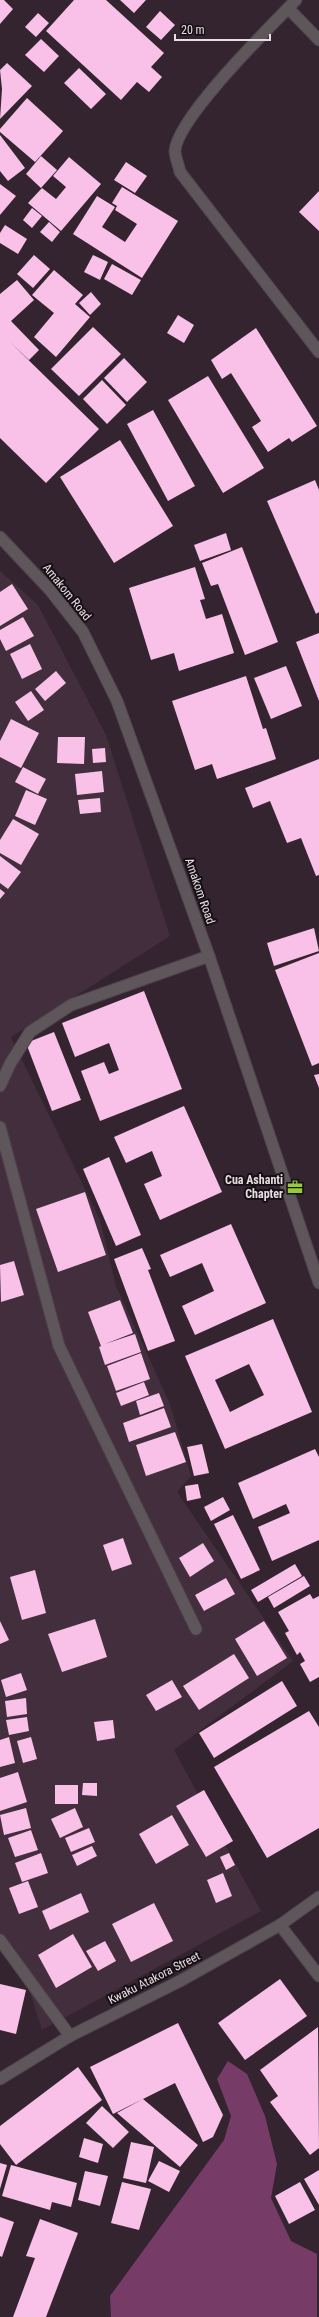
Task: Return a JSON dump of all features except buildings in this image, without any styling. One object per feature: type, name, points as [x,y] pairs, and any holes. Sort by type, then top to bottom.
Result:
[{"type":"street","points":[[296,0],[203,101],[183,130],[175,151],[180,172],[319,352]]},
{"type":"street","points":[[288,8],[319,40]]},
{"type":"street","name":"Amakom Road","points":[[0,537],[50,590],[83,632],[120,709],[209,956],[319,1283]]},
{"type":"street","points":[[0,1086],[10,1064],[30,1032],[71,1005],[209,956]]},
{"type":"street","points":[[0,1127],[59,1346],[196,1629]]},
{"type":"street","name":"Kwaku Atakora Street","points":[[0,2079],[70,2036],[180,1980],[280,1925],[319,1897]]},
{"type":"street","points":[[280,1925],[319,1976]]},
{"type":"street","points":[[0,1940],[70,2036]]},
{"type":"shaded area","points":[[0,571],[38,605],[106,735],[170,936],[11,1037],[100,1220],[116,1286],[170,1404],[191,1476],[177,1492],[293,1661],[174,1750],[261,1911],[42,2030],[28,1986],[0,1949]]},
{"type":"shaded area","points":[[228,2061],[247,2074],[265,2116],[277,2164],[271,2198],[291,2241],[317,2254],[317,2317],[111,2317],[110,2296],[224,2140],[231,2116],[217,2079]]},
{"type":"place","name":"Cua Ashanti Chapter","points":[[295,1187]]}]
